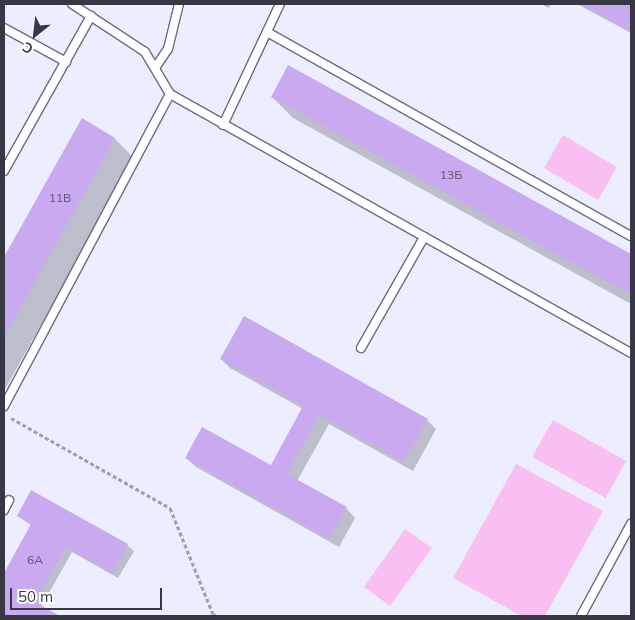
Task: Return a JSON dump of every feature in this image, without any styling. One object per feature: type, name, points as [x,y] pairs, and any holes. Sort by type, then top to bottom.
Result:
[{"type":"lane","points":[[72,4],[145,52],[170,94],[631,353]]},
{"type":"lane","points":[[155,68],[168,49],[179,4]]},
{"type":"lane","points":[[222,124],[280,4]]},
{"type":"lane","points":[[4,171],[91,16]]},
{"type":"lane","points":[[4,28],[66,62]]},
{"type":"lane","points":[[267,32],[631,236]]},
{"type":"lane","points":[[4,406],[170,94]]},
{"type":"lane","points":[[361,348],[424,237]]},
{"type":"lane","points":[[4,510],[9,500]]},
{"type":"lane","points":[[581,616],[631,524]]},
{"type":"path","points":[[4,414],[170,508],[213,614],[217,616]]},
{"type":"shaded area","points":[[563,135],[617,167],[598,200],[544,168]]},
{"type":"shaded area","points":[[553,420],[626,461],[606,498],[532,457]]},
{"type":"shaded area","points":[[516,464],[603,511],[545,616],[521,616],[453,578]]},
{"type":"shaded area","points":[[405,529],[432,548],[390,606],[364,587]]},
{"type":"building","points":[[581,4],[631,4],[631,32]]},
{"type":"building","points":[[288,65],[631,254],[631,295],[271,97]]},
{"type":"building","points":[[82,118],[115,138],[4,337],[4,257]]},
{"type":"building","points":[[244,316],[428,419],[403,462],[319,415],[287,474],[347,507],[329,539],[185,458],[202,427],[271,465],[303,406],[220,359]]},
{"type":"building","points":[[31,490],[128,544],[112,573],[66,547],[35,602],[60,616],[4,616],[4,573],[31,524],[17,516]]}]
